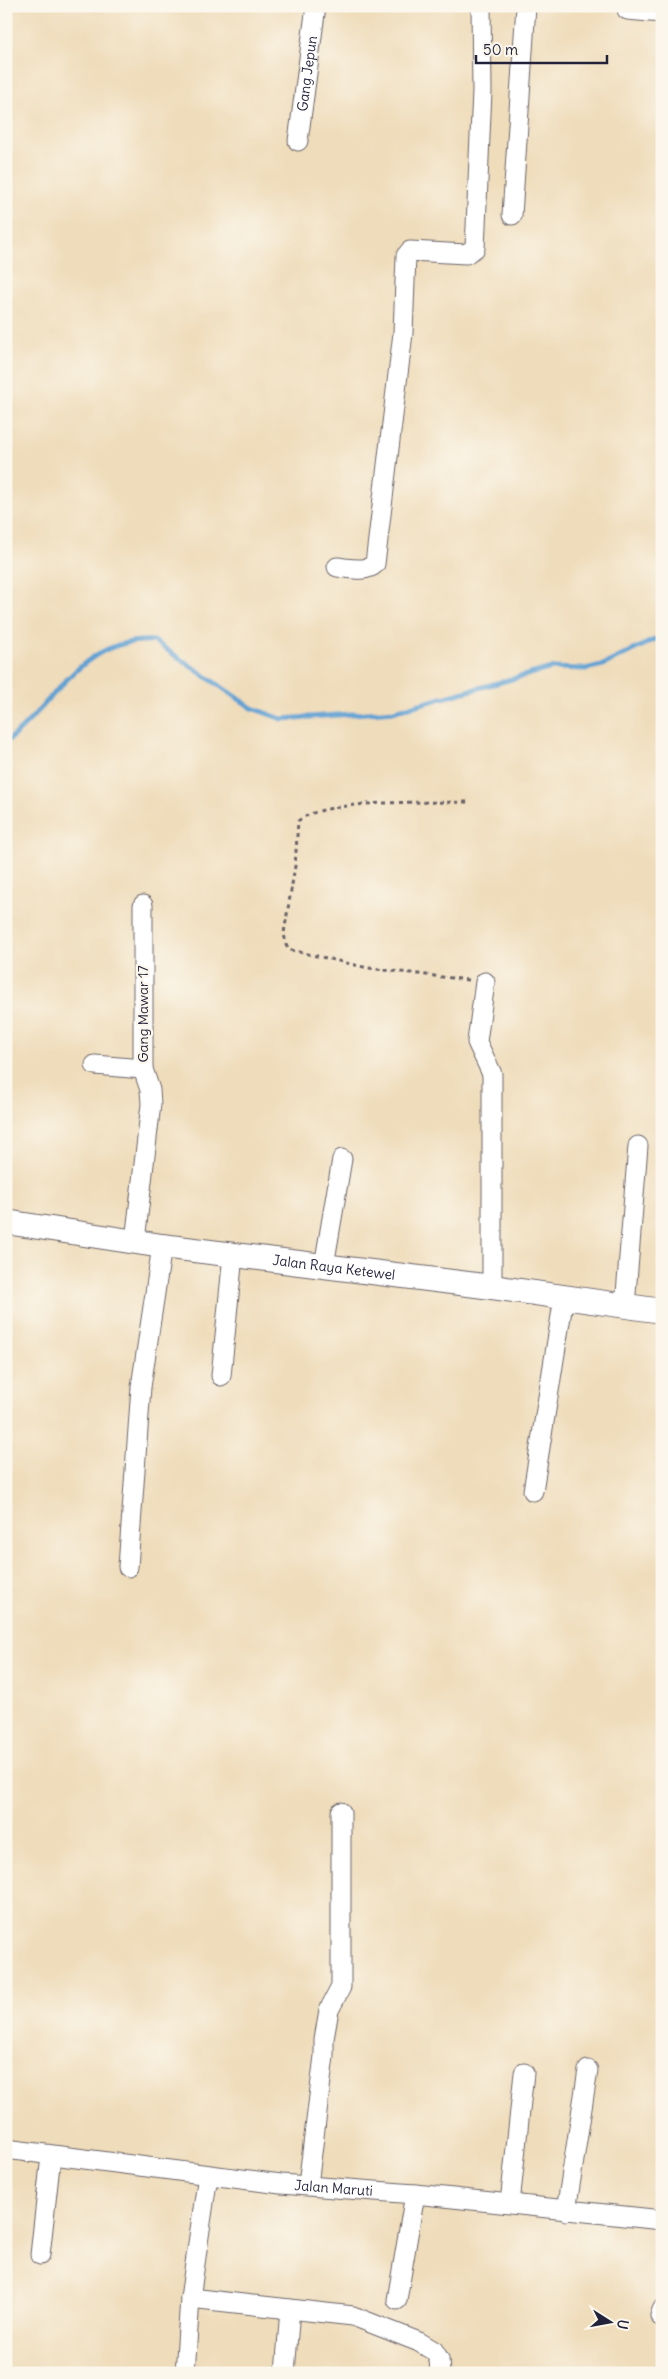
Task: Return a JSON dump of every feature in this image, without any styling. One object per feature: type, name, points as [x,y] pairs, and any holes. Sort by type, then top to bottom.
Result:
[{"type":"main road","name":"Jalan Raya Ketewel","points":[[6,1222],[162,1246],[492,1287],[662,1311]]},
{"type":"street","name":"Gang Jepun","points":[[298,141],[316,6]]},
{"type":"street","points":[[336,567],[364,569],[371,568],[375,564],[403,333],[406,256],[410,251],[466,254],[475,248],[482,91],[481,6]]},
{"type":"street","points":[[512,215],[526,6]]},
{"type":"street","points":[[627,10],[662,13]]},
{"type":"street","name":"Gang Mawar 17","points":[[135,1241],[152,1104],[150,1090],[143,1069],[144,905]]},
{"type":"street","points":[[485,982],[476,1035],[480,1049],[492,1074],[492,1287]]},
{"type":"street","points":[[95,1065],[143,1069]]},
{"type":"street","points":[[625,1306],[638,1146]]},
{"type":"street","points":[[324,1266],[342,1159]]},
{"type":"street","points":[[128,1567],[141,1387],[162,1246]]},
{"type":"street","points":[[221,1376],[233,1255]]},
{"type":"street","points":[[533,1491],[564,1297]]},
{"type":"street","points":[[308,2185],[324,2056],[324,2039],[329,2010],[340,1987],[341,1812]]},
{"type":"street","points":[[566,2211],[588,2070]]},
{"type":"street","points":[[510,2203],[524,2073]]},
{"type":"street","name":"Jalan Maruti","points":[[6,2149],[281,2184],[415,2194],[662,2220]]},
{"type":"street","points":[[40,2255],[51,2156]]},
{"type":"street","points":[[185,2373],[190,2298],[208,2175]]},
{"type":"street","points":[[397,2300],[415,2194]]},
{"type":"street","points":[[190,2298],[353,2316],[395,2332],[434,2351],[439,2359],[440,2373]]},
{"type":"street","points":[[285,2373],[290,2308]]},
{"type":"path","points":[[469,802],[348,805],[304,816],[298,821],[295,866],[284,940],[291,950],[368,968],[485,982]]},
{"type":"waterway","points":[[6,742],[24,727],[87,661],[106,650],[128,643],[154,641],[252,708],[282,719],[395,711],[552,668],[585,669],[603,665],[662,636]]}]
